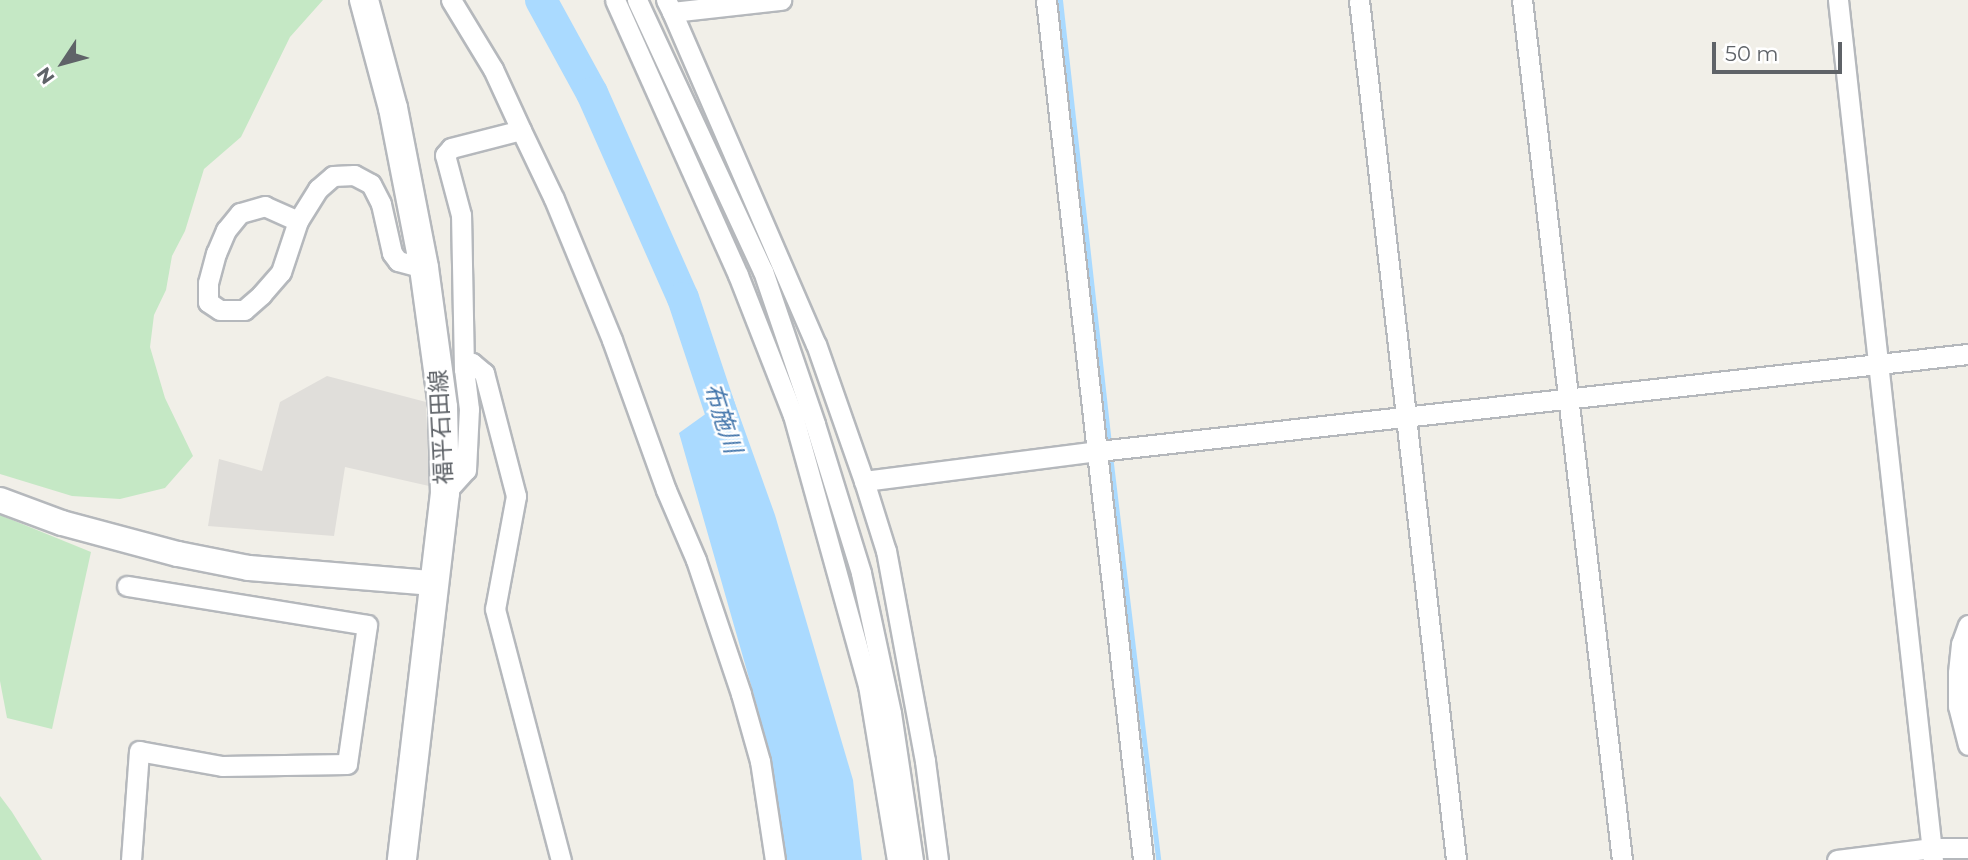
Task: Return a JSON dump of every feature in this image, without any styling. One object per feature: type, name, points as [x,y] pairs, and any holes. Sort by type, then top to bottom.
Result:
[{"type":"main road","name":"福平石田線","points":[[364,0],[390,97],[424,268],[443,407],[444,494],[402,860]]},
{"type":"street","points":[[451,0],[493,69],[554,199],[612,340],[666,490],[696,560],[741,694],[760,761],[775,860]]},
{"type":"street","points":[[615,0],[738,275],[793,415],[868,685],[897,860]]},
{"type":"street","points":[[637,0],[763,271],[815,424],[861,573],[891,713],[913,860]]},
{"type":"street","points":[[781,0],[669,6],[816,344],[864,481],[886,551],[925,761],[938,860]]},
{"type":"street","points":[[1046,0],[1099,451],[1143,860]]},
{"type":"street","points":[[1359,0],[1456,860]]},
{"type":"street","points":[[1522,0],[1622,860]]},
{"type":"street","points":[[1838,0],[1933,854]]},
{"type":"street","points":[[444,494],[466,470],[468,409],[464,369],[461,215],[445,155],[451,148],[521,130]]},
{"type":"street","points":[[298,221],[265,206],[240,213],[226,230],[216,253],[208,283],[208,302],[220,310],[244,310],[261,295],[282,272],[298,221],[318,189],[333,176],[354,175],[371,184],[381,204],[392,253],[398,261],[424,268]]},
{"type":"street","points":[[864,481],[1099,451],[1968,354]]},
{"type":"street","points":[[464,369],[472,363],[484,373],[516,496],[495,609],[561,860]]},
{"type":"street","points":[[0,499],[75,526],[178,554],[249,568],[433,583]]},
{"type":"street","points":[[127,586],[367,625],[347,764],[222,766],[139,751],[131,860]]},
{"type":"street","points":[[1968,625],[1961,644],[1958,673],[1958,706],[1968,746]]},
{"type":"street","points":[[1837,860],[1933,854],[1968,848]]},
{"type":"shaded area","points":[[327,376],[426,402],[429,486],[345,467],[334,536],[208,526],[219,459],[262,471],[280,402]]},
{"type":"green space","points":[[0,0],[323,0],[290,37],[241,137],[204,169],[185,231],[172,256],[166,290],[154,315],[150,347],[165,398],[193,456],[165,488],[120,499],[72,496],[0,474]]},
{"type":"green space","points":[[0,515],[91,552],[52,729],[7,718],[0,681]]},
{"type":"green space","points":[[0,796],[12,812],[42,860],[0,860]]},
{"type":"water","points":[[732,395],[775,515],[853,780],[862,860],[780,860],[759,713],[679,433]]},
{"type":"waterway","name":"布施川","points":[[541,0],[592,93],[683,298],[732,445]]},
{"type":"waterway","points":[[1060,0],[1109,446]]},
{"type":"waterway","points":[[1110,455],[1158,860]]}]
